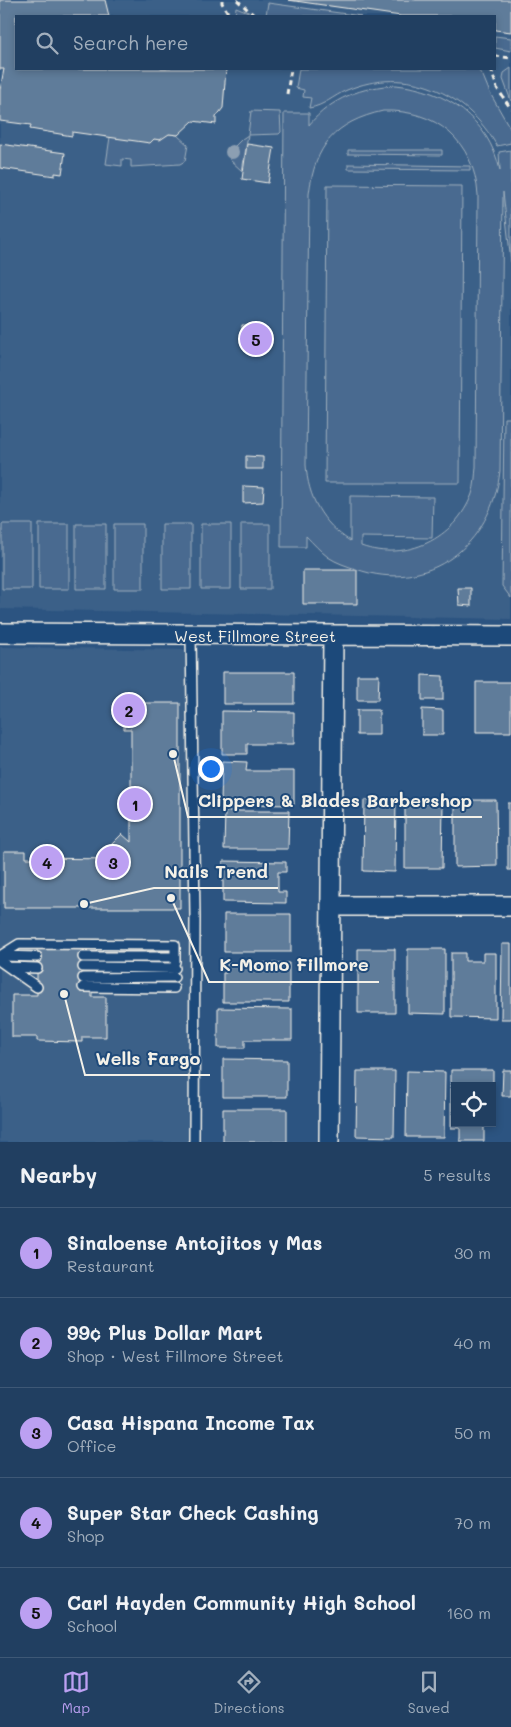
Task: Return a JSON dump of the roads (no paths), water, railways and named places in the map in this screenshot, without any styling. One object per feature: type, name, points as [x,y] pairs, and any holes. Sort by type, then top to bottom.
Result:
[{"type":"street","name":"West Fillmore Street","points":[[0,633],[511,636]]},
{"type":"street","points":[[330,1142],[333,635]]},
{"type":"street","points":[[331,906],[511,906]]},
{"type":"lane","points":[[191,635],[195,917],[194,1142]]},
{"type":"lane","points":[[0,956],[19,944],[175,945],[175,962]]},
{"type":"lane","points":[[0,956],[37,957]]},
{"type":"lane","points":[[83,957],[175,962]]},
{"type":"lane","points":[[0,961],[23,977],[37,982]]},
{"type":"lane","points":[[83,967],[175,962]]},
{"type":"lane","points":[[8,967],[37,968]]},
{"type":"lane","points":[[174,978],[83,983],[174,988]]},
{"type":"place","name":"Carl Hayden Community High School","points":[[256,339]]},
{"type":"place","name":"99¢ Plus Dollar Mart","points":[[129,710]]},
{"type":"place","name":"Clippers & Blades Barbershop","points":[[173,754]]},
{"type":"place","name":"Sinaloense Antojitos y Mas","points":[[135,804]]},
{"type":"place","name":"Super Star Check Cashing","points":[[47,862]]},
{"type":"place","name":"Casa Hispana Income Tax","points":[[113,862]]},
{"type":"place","name":"K-Momo Fillmore","points":[[171,898]]},
{"type":"place","name":"Nails Trend","points":[[84,904]]},
{"type":"place","name":"Wells Fargo","points":[[64,994]]}]
